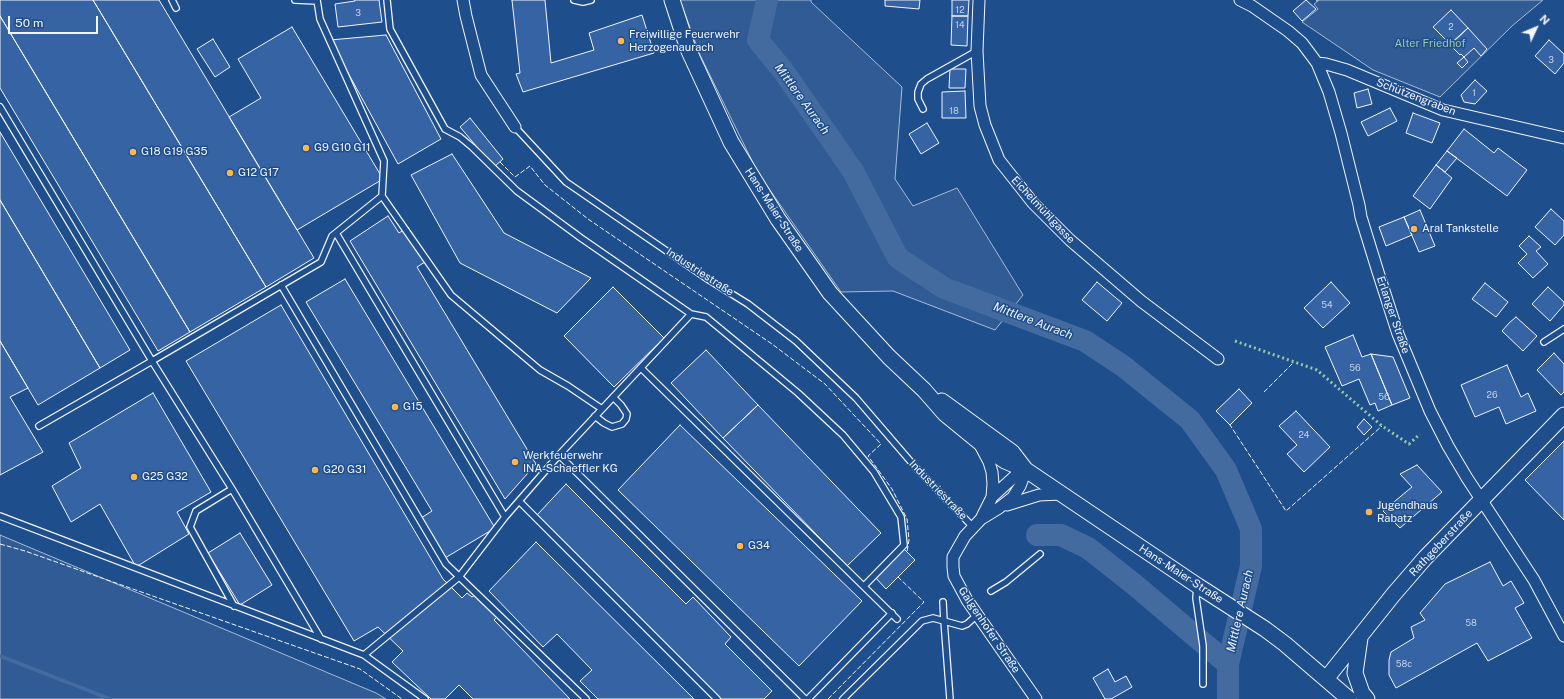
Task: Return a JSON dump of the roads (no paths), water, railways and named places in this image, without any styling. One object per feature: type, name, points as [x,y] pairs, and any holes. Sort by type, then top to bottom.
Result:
[{"type":"street","name":"Industriestraße","points":[[463,0],[481,75],[515,127]]},
{"type":"street","name":"Hans-Maier-Straße","points":[[672,0],[688,49],[731,142],[778,219],[830,293],[889,357],[924,390],[945,414],[977,441],[1005,461],[1026,470],[1198,586],[1265,629],[1285,644],[1349,699]]},
{"type":"street","name":"Eichelmühlgasse","points":[[979,0],[977,51],[980,106],[985,125],[999,160],[1033,203],[1070,240],[1141,301],[1218,359]]},
{"type":"street","name":"Erlanger Straße","points":[[1240,0],[1252,6],[1288,31],[1302,44],[1317,63],[1329,92],[1341,133],[1361,217],[1398,334],[1430,411],[1448,446],[1534,580],[1564,636]]},
{"type":"street","name":"Schützengraben","points":[[1317,63],[1348,70],[1443,110],[1564,138]]},
{"type":"street","name":"Hans-Maier-Straße","points":[[924,390],[951,406],[1012,452],[1026,470]]},
{"type":"street","name":"Rathgeberstraße","points":[[1326,679],[1425,558],[1564,415]]},
{"type":"street","name":"Galgenhofer Straße","points":[[977,441],[989,462],[992,472],[992,497]]},
{"type":"street","name":"Galgenhofer Straße","points":[[977,523],[999,508],[1016,492],[1026,470]]},
{"type":"street","name":"Galgenhofer Straße","points":[[1026,470],[1015,476],[992,497],[977,523],[965,536],[955,552],[953,556],[953,567],[954,576],[977,615],[1036,699]]},
{"type":"street","name":"Galgenhofer Straße","points":[[999,508],[1039,495],[1061,494]]},
{"type":"street","points":[[1360,638],[1355,673],[1362,693],[1367,699]]},
{"type":"lane","points":[[172,0],[176,8]]},
{"type":"lane","points":[[295,0],[317,1],[320,19],[384,161],[382,196],[451,295],[540,370],[568,386],[602,409]]},
{"type":"lane","points":[[387,0],[390,28],[445,129],[460,137],[472,147],[517,191],[581,238],[691,314],[706,317],[798,393],[842,435],[874,472],[901,517],[904,544],[864,586]]},
{"type":"lane","points":[[574,0],[583,2],[591,0]]},
{"type":"lane","points":[[923,109],[918,99],[918,92],[921,84],[926,79],[977,51]]},
{"type":"lane","points":[[0,107],[152,361],[232,489],[321,639]]},
{"type":"lane","name":"Industriestraße","points":[[515,127],[566,182],[706,278],[748,304],[796,341],[856,398],[916,469],[977,523]]},
{"type":"lane","points":[[39,426],[321,262],[332,236],[382,196]]},
{"type":"lane","points":[[336,233],[505,517]]},
{"type":"lane","points":[[281,285],[446,564],[586,699]]},
{"type":"lane","points":[[364,656],[459,577],[505,517],[559,455],[691,314]]},
{"type":"lane","points":[[1544,342],[1564,329]]},
{"type":"lane","points":[[641,368],[897,618]]},
{"type":"lane","points":[[595,416],[612,427],[622,424],[626,419],[627,414],[613,397]]},
{"type":"lane","points":[[559,455],[806,699],[892,613]]},
{"type":"lane","points":[[232,489],[196,511],[190,527],[234,606]]},
{"type":"lane","points":[[519,501],[717,699]]},
{"type":"lane","points":[[0,516],[364,656],[425,699]]},
{"type":"lane","points":[[991,591],[1006,582],[1040,554]]},
{"type":"lane","points":[[1198,586],[1196,598],[1201,632],[1203,684]]},
{"type":"lane","points":[[943,602],[950,699]]},
{"type":"lane","points":[[843,699],[926,619],[933,618],[962,626],[967,624],[977,615]]},
{"type":"waterway","name":"Mittlere Aurach","points":[[767,0],[758,40],[784,72],[853,171],[898,258],[944,288],[1085,341],[1123,366],[1190,420],[1226,470],[1251,529],[1251,566],[1228,664],[1228,699]]},
{"type":"waterway","name":"Mittlere Aurach","points":[[1037,535],[1061,535],[1088,548],[1135,585],[1228,664]]},
{"type":"waterway","points":[[0,656],[110,699]]},
{"type":"place","name":"Freiwillige Feuerwehr Herzogenaurach","points":[[621,41]]},
{"type":"place","name":"G9 G10 G11","points":[[306,148]]},
{"type":"place","name":"G18 G19 G35","points":[[133,152]]},
{"type":"place","name":"G12 G17","points":[[230,173]]},
{"type":"place","name":"Aral Tankstelle","points":[[1414,229]]},
{"type":"place","name":"G15","points":[[395,407]]},
{"type":"place","name":"Werkfeuerwehr INA-Schaeffler KG","points":[[515,462]]},
{"type":"place","name":"G20 G31","points":[[315,470]]},
{"type":"place","name":"G25 G32","points":[[134,477]]},
{"type":"place","name":"Jugendhaus Rabatz","points":[[1369,512]]},
{"type":"place","name":"G34","points":[[740,546]]},
{"type":"park label","name":"Alter Friedhof","points":[[1430,44]]}]
